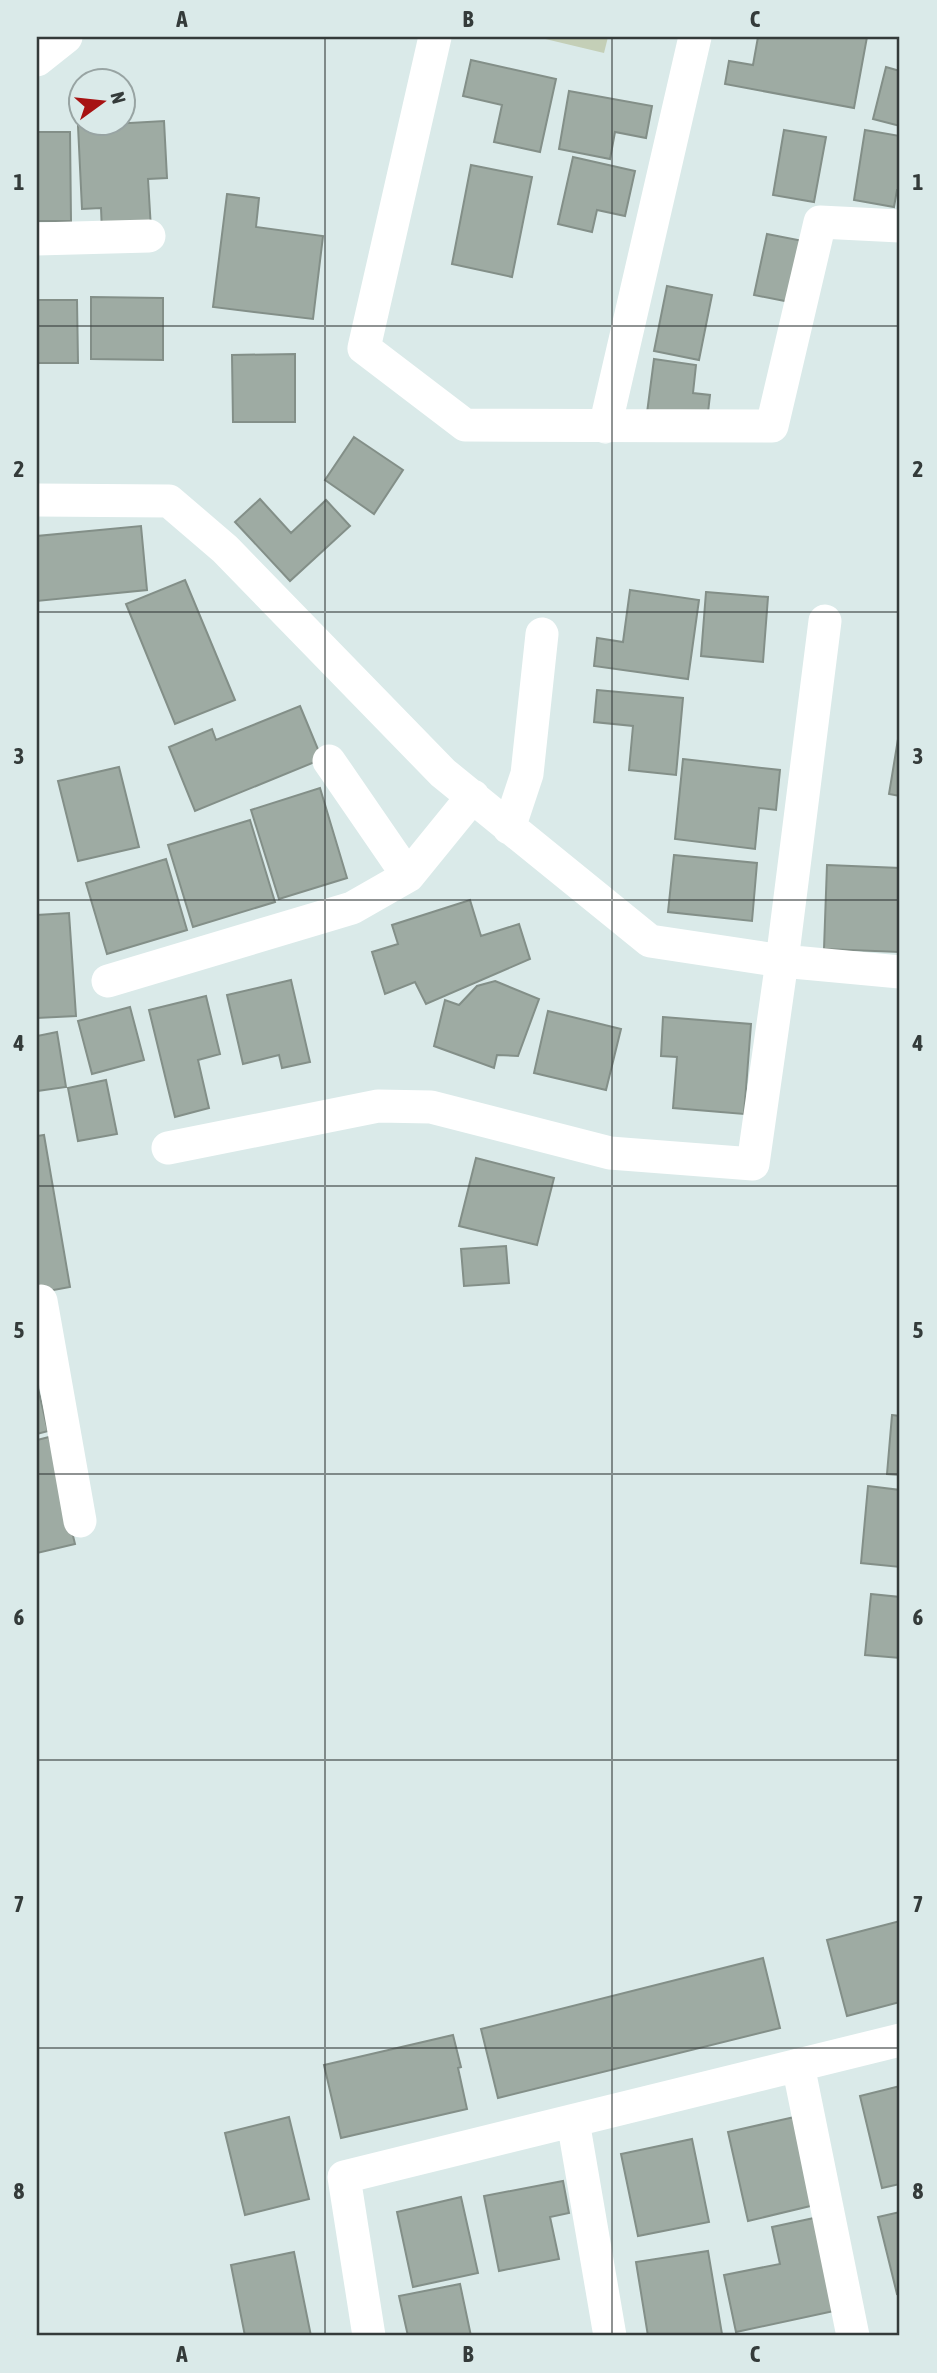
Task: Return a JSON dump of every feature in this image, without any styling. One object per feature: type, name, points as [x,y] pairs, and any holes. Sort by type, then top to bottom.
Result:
[{"type":"street","points":[[37,60],[66,37]]},
{"type":"street","points":[[435,37],[364,348],[465,425],[772,426],[820,222],[900,226]]},
{"type":"street","points":[[605,427],[695,37]]},
{"type":"street","points":[[37,239],[149,236]]},
{"type":"street","points":[[37,500],[169,502],[225,549],[443,774],[650,941],[782,961],[900,972]]},
{"type":"street","points":[[168,1148],[378,1106],[431,1107],[610,1153],[753,1164],[825,621]]},
{"type":"street","points":[[509,828],[527,774],[542,634]]},
{"type":"street","points":[[329,761],[408,876]]},
{"type":"street","points":[[108,981],[352,908],[408,876],[473,796]]},
{"type":"street","points":[[37,1302],[41,1301],[80,1521]]},
{"type":"street","points":[[369,2336],[344,2178],[900,2040]]},
{"type":"street","points":[[798,2065],[853,2336]]},
{"type":"street","points":[[573,2121],[610,2336]]},
{"type":"green space","points":[[537,37],[608,37],[604,53]]},
{"type":"building","points":[[758,37],[867,37],[854,108],[725,84],[729,61],[753,65]]},
{"type":"building","points":[[471,60],[556,79],[540,152],[494,142],[502,105],[463,96]]},
{"type":"building","points":[[886,67],[900,71],[900,126],[873,119]]},
{"type":"building","points":[[569,91],[652,106],[646,138],[615,132],[610,159],[559,149]]},
{"type":"building","points":[[164,121],[167,178],[148,179],[151,229],[102,232],[101,208],[82,209],[78,136],[136,136],[136,123]]},
{"type":"building","points":[[784,130],[826,137],[814,202],[773,195]]},
{"type":"building","points":[[865,130],[900,136],[900,190],[897,190],[894,207],[854,200]]},
{"type":"building","points":[[37,132],[66,132],[66,136],[70,136],[71,221],[37,221]]},
{"type":"building","points":[[573,157],[635,171],[625,216],[597,210],[592,232],[558,224]]},
{"type":"building","points":[[471,165],[532,177],[512,277],[452,264]]},
{"type":"building","points":[[227,194],[259,198],[256,227],[323,236],[313,319],[213,307]]},
{"type":"building","points":[[767,234],[803,241],[790,302],[754,295]]},
{"type":"building","points":[[667,286],[712,295],[699,360],[654,351]]},
{"type":"building","points":[[91,297],[163,298],[163,360],[91,359]]},
{"type":"building","points":[[37,300],[77,300],[78,363],[37,363]]},
{"type":"building","points":[[295,354],[295,422],[233,422],[232,355]]},
{"type":"building","points":[[654,359],[696,365],[693,393],[710,395],[707,421],[647,413]]},
{"type":"building","points":[[354,437],[403,470],[374,514],[325,480]]},
{"type":"building","points":[[260,499],[291,533],[326,500],[350,526],[290,581],[235,522]]},
{"type":"building","points":[[141,526],[147,590],[37,601],[37,536]]},
{"type":"building","points":[[185,580],[235,700],[175,724],[126,604]]},
{"type":"building","points":[[630,590],[699,600],[688,679],[594,666],[597,638],[623,642]]},
{"type":"building","points":[[706,592],[768,597],[763,662],[701,656]]},
{"type":"building","points":[[597,690],[683,698],[676,775],[629,770],[633,726],[594,722]]},
{"type":"building","points":[[300,706],[322,759],[195,811],[169,747],[212,729],[216,740]]},
{"type":"building","points":[[900,727],[900,796],[889,794]]},
{"type":"building","points":[[683,759],[780,770],[776,810],[759,808],[755,849],[675,839]]},
{"type":"building","points":[[119,767],[139,847],[78,861],[58,781]]},
{"type":"building","points":[[320,788],[347,878],[279,899],[251,810]]},
{"type":"building","points":[[250,820],[275,902],[193,927],[168,845]]},
{"type":"building","points":[[674,855],[757,863],[752,921],[668,912]]},
{"type":"building","points":[[166,859],[187,930],[107,954],[86,883]]},
{"type":"building","points":[[827,865],[900,868],[900,952],[824,949]]},
{"type":"building","points":[[470,900],[481,936],[519,924],[530,959],[426,1004],[415,982],[385,994],[372,952],[398,944],[392,925]]},
{"type":"building","points":[[69,913],[76,1016],[37,1018],[37,915]]},
{"type":"building","points":[[291,980],[310,1062],[282,1068],[279,1055],[243,1064],[227,995]]},
{"type":"building","points":[[495,981],[539,999],[518,1056],[497,1055],[494,1068],[434,1046],[445,1000],[459,1005],[477,986]]},
{"type":"building","points":[[206,996],[220,1054],[198,1060],[209,1108],[175,1117],[149,1010]]},
{"type":"building","points":[[130,1007],[144,1060],[92,1074],[78,1021]]},
{"type":"building","points":[[548,1011],[621,1029],[606,1090],[534,1073]]},
{"type":"building","points":[[663,1017],[751,1024],[744,1114],[673,1108],[677,1057],[661,1056]]},
{"type":"building","points":[[57,1032],[66,1087],[37,1091],[37,1036]]},
{"type":"building","points":[[106,1080],[117,1134],[78,1141],[68,1088]]},
{"type":"building","points":[[44,1135],[70,1287],[37,1293],[37,1136]]},
{"type":"building","points":[[476,1158],[554,1178],[537,1245],[459,1226]]},
{"type":"building","points":[[506,1246],[509,1283],[464,1286],[461,1249]]},
{"type":"building","points":[[37,1384],[48,1431],[37,1434]]},
{"type":"building","points":[[892,1415],[900,1416],[900,1475],[887,1474]]},
{"type":"building","points":[[49,1437],[75,1544],[37,1553],[37,1440]]},
{"type":"building","points":[[868,1486],[900,1490],[900,1567],[861,1563]]},
{"type":"building","points":[[871,1594],[900,1597],[900,1658],[865,1655]]},
{"type":"building","points":[[900,1921],[900,2002],[847,2016],[827,1940]]},
{"type":"building","points":[[763,1958],[780,2028],[498,2098],[481,2029]]},
{"type":"building","points":[[453,2035],[467,2109],[341,2138],[324,2065]]},
{"type":"building","points":[[900,2086],[900,2184],[882,2188],[860,2096]]},
{"type":"building","points":[[799,2116],[819,2204],[748,2221],[728,2132]]},
{"type":"building","points":[[289,2117],[309,2199],[245,2215],[225,2133]]},
{"type":"building","points":[[692,2139],[709,2222],[638,2236],[621,2154]]},
{"type":"building","points":[[563,2181],[569,2213],[550,2217],[559,2259],[499,2271],[484,2196]]},
{"type":"building","points":[[461,2197],[478,2273],[413,2287],[397,2212]]},
{"type":"building","points":[[900,2212],[900,2293],[897,2294],[878,2217]]},
{"type":"building","points":[[814,2218],[834,2311],[736,2332],[724,2275],[780,2264],[772,2227]]},
{"type":"building","points":[[708,2251],[722,2334],[648,2336],[636,2262]]},
{"type":"building","points":[[294,2252],[311,2336],[245,2336],[231,2265]]},
{"type":"building","points":[[460,2284],[471,2336],[408,2336],[399,2296]]}]
